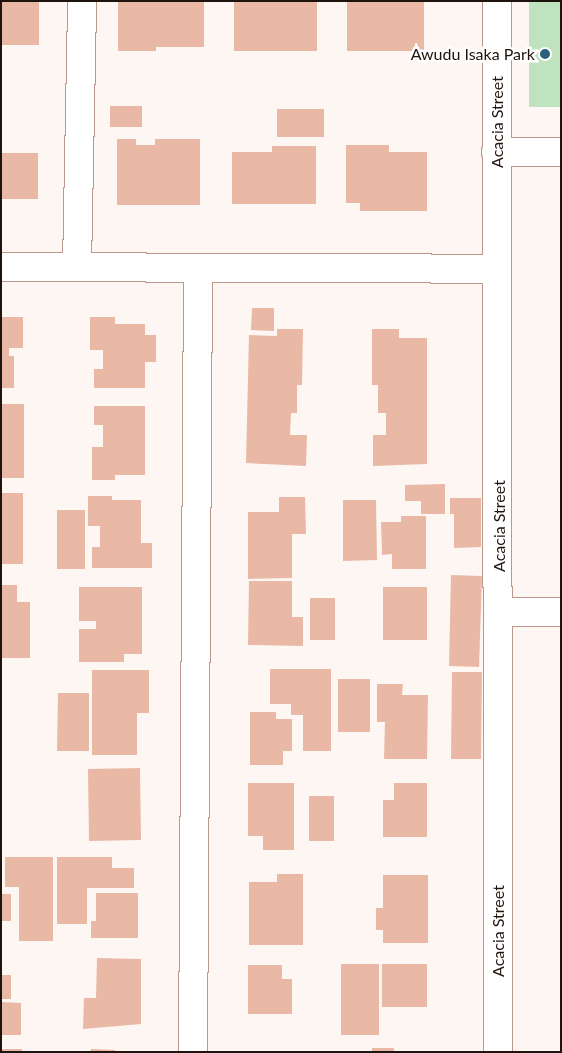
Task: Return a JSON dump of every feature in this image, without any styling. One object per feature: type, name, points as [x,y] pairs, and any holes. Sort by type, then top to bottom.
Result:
[{"type":"street","points":[[77,267],[82,1]]},
{"type":"street","name":"Acacia Street","points":[[497,1],[498,1052]]},
{"type":"street","points":[[496,152],[561,152]]},
{"type":"street","points":[[1,268],[497,269]]},
{"type":"street","points":[[193,1052],[198,269]]},
{"type":"street","points":[[499,612],[561,612]]},
{"type":"green space","name":"Awudu Isaka Park","points":[[529,1],[561,1],[561,107],[529,107]]},
{"type":"building","points":[[1,1],[39,1],[39,45],[1,45]]},
{"type":"building","points":[[118,1],[204,1],[204,47],[156,47],[156,51],[118,51]]},
{"type":"building","points":[[234,1],[317,1],[317,51],[234,51]]},
{"type":"building","points":[[347,1],[424,1],[424,51],[347,51]]},
{"type":"building","points":[[110,106],[142,106],[142,127],[110,127]]},
{"type":"building","points":[[277,109],[324,109],[324,137],[277,137]]},
{"type":"building","points":[[117,139],[136,139],[136,145],[155,145],[155,139],[200,139],[200,205],[117,205]]},
{"type":"building","points":[[346,145],[389,145],[389,152],[427,152],[427,211],[360,211],[360,203],[346,203]]},
{"type":"building","points":[[272,146],[316,146],[316,204],[232,204],[232,152],[272,152]]},
{"type":"building","points":[[1,153],[38,153],[38,199],[1,199]]},
{"type":"building","points":[[252,308],[274,308],[274,331],[251,330]]},
{"type":"building","points":[[1,317],[23,317],[23,348],[9,348],[9,356],[14,356],[14,388],[1,388]]},
{"type":"building","points":[[90,317],[115,317],[115,324],[145,324],[145,335],[156,335],[156,362],[145,362],[145,388],[94,388],[94,369],[103,369],[103,350],[90,350]]},
{"type":"building","points":[[277,329],[303,329],[302,385],[297,385],[297,413],[291,413],[290,435],[307,435],[306,466],[246,463],[249,335],[277,336]]},
{"type":"building","points":[[372,329],[399,329],[399,338],[427,338],[427,464],[373,466],[373,435],[386,435],[386,413],[378,413],[378,385],[372,385]]},
{"type":"building","points":[[1,404],[24,404],[24,478],[1,478]]},
{"type":"building","points":[[94,406],[145,406],[145,475],[115,475],[115,480],[92,480],[92,447],[103,447],[103,425],[94,425]]},
{"type":"building","points":[[445,484],[445,514],[421,514],[421,501],[405,501],[405,485]]},
{"type":"building","points":[[1,493],[23,493],[23,564],[1,564]]},
{"type":"building","points":[[88,496],[112,496],[112,500],[141,500],[141,543],[152,543],[152,568],[92,568],[92,547],[100,547],[100,526],[88,526]]},
{"type":"building","points":[[279,497],[305,497],[306,534],[292,534],[292,578],[248,579],[248,512],[279,512]]},
{"type":"building","points":[[450,498],[481,498],[481,547],[454,548],[454,514],[450,514]]},
{"type":"building","points":[[343,500],[376,500],[377,560],[343,561]]},
{"type":"building","points":[[57,510],[85,510],[85,569],[57,569]]},
{"type":"building","points":[[401,516],[426,516],[426,569],[392,569],[392,554],[382,555],[381,522],[401,522]]},
{"type":"building","points":[[451,575],[482,576],[479,667],[449,666]]},
{"type":"building","points":[[249,581],[292,581],[292,617],[303,617],[303,646],[248,645]]},
{"type":"building","points":[[1,585],[17,585],[17,602],[30,602],[30,658],[1,658]]},
{"type":"building","points":[[79,587],[142,587],[142,654],[124,654],[124,662],[79,662],[79,629],[96,629],[96,621],[79,621]]},
{"type":"building","points":[[383,587],[427,587],[427,640],[383,640]]},
{"type":"building","points":[[310,598],[335,598],[335,640],[310,640]]},
{"type":"building","points":[[270,669],[331,669],[331,751],[303,751],[303,715],[291,715],[291,704],[270,704]]},
{"type":"building","points":[[92,670],[149,670],[149,713],[137,713],[137,755],[92,755]]},
{"type":"building","points":[[452,672],[482,672],[481,759],[451,759]]},
{"type":"building","points":[[338,679],[370,679],[370,732],[338,732]]},
{"type":"building","points":[[377,684],[403,684],[402,695],[428,695],[427,759],[384,759],[385,722],[377,722]]},
{"type":"building","points":[[58,693],[89,693],[89,751],[57,751]]},
{"type":"building","points":[[250,712],[276,712],[276,719],[292,719],[292,751],[283,751],[283,765],[250,765]]},
{"type":"building","points":[[140,768],[141,840],[89,841],[88,769]]},
{"type":"building","points":[[248,783],[294,783],[294,850],[263,850],[263,836],[248,836]]},
{"type":"building","points":[[394,783],[427,783],[427,837],[383,837],[383,800],[394,800]]},
{"type":"building","points":[[309,796],[334,796],[334,841],[309,841]]},
{"type":"building","points":[[5,857],[53,857],[53,941],[19,941],[19,887],[5,887]]},
{"type":"building","points":[[57,857],[112,857],[112,868],[134,868],[134,888],[87,888],[87,924],[57,924]]},
{"type":"building","points":[[277,874],[303,874],[303,945],[249,945],[249,882],[277,882]]},
{"type":"building","points":[[383,875],[428,875],[428,943],[383,943],[383,930],[376,930],[376,908],[383,908]]},
{"type":"building","points":[[96,893],[138,893],[138,938],[91,938],[91,921],[96,921]]},
{"type":"building","points":[[1,894],[11,894],[11,921],[1,921]]},
{"type":"building","points":[[97,958],[141,959],[141,1024],[83,1029],[84,998],[96,998]]},
{"type":"building","points":[[341,964],[379,964],[379,1035],[341,1035]]},
{"type":"building","points":[[382,964],[427,964],[427,1007],[382,1007]]},
{"type":"building","points":[[248,965],[282,965],[282,979],[292,979],[292,1014],[248,1014]]},
{"type":"building","points":[[1,975],[11,975],[11,999],[1,999]]},
{"type":"building","points":[[1,1002],[21,1003],[21,1035],[1,1035]]},
{"type":"building","points":[[372,1048],[394,1048],[394,1052],[372,1052]]},
{"type":"building","points":[[1,1049],[22,1049],[22,1052],[1,1052]]},
{"type":"building","points":[[91,1049],[115,1050],[115,1052],[91,1052]]},
{"type":"place","name":"Awudu Isaka Park","points":[[545,54]]}]
